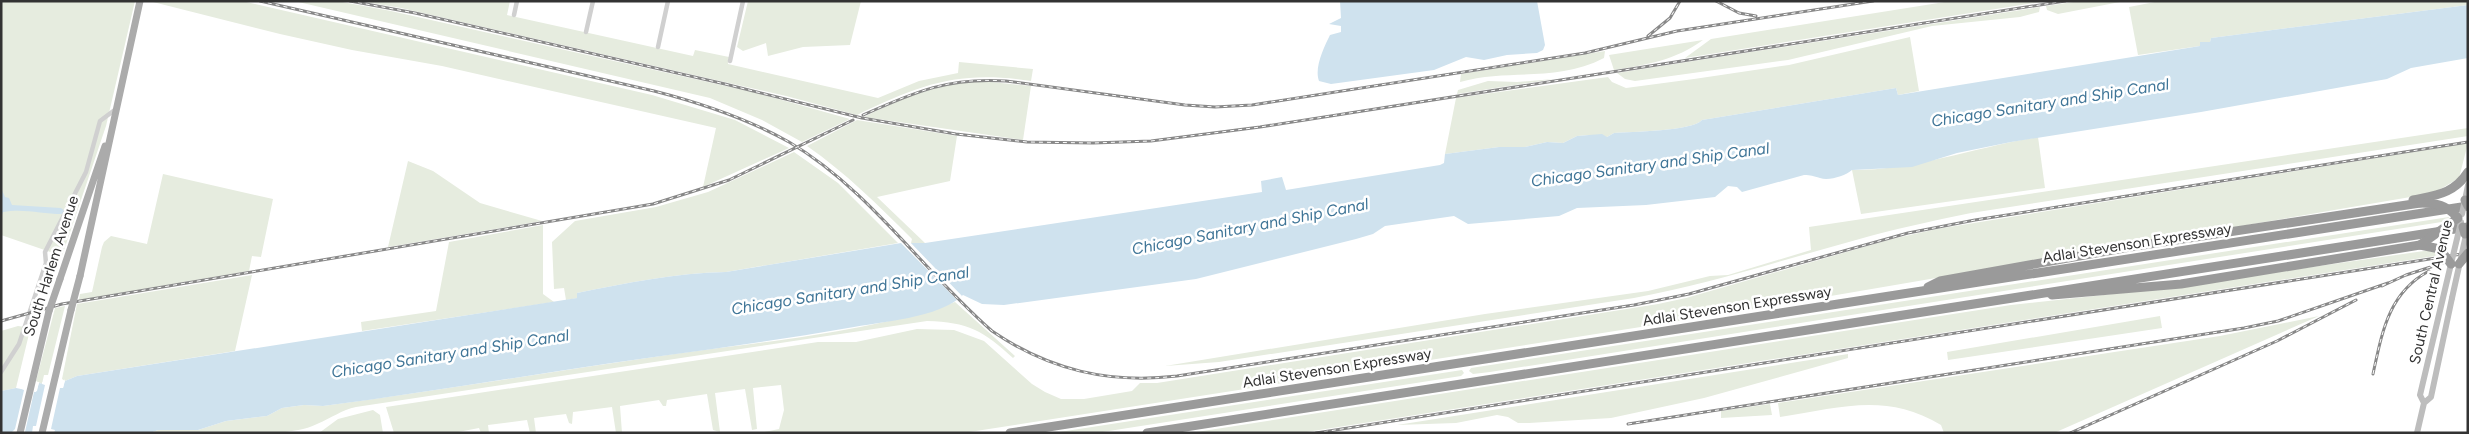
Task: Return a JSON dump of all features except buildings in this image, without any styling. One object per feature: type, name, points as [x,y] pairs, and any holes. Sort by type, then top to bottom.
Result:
[{"type":"highway","points":[[1921,291],[1940,281],[2130,247],[2420,201],[2452,190],[2462,182],[2468,172]]},
{"type":"highway","points":[[2420,201],[2442,205],[2464,220]]},
{"type":"highway","points":[[2032,294],[2061,296],[2181,284],[2404,248],[2420,245],[2464,220]]},
{"type":"highway","points":[[1147,433],[2032,294],[2464,220]]},
{"type":"highway","name":"Adlai Stevenson Expressway","points":[[1010,433],[1921,291],[2464,220]]},
{"type":"highway","points":[[2420,245],[2440,249],[2455,264],[2468,253]]},
{"type":"main road","name":"South Harlem Avenue","points":[[42,433],[80,276],[140,1]]},
{"type":"main road","name":"South Harlem Avenue","points":[[20,433],[44,331],[116,109]]},
{"type":"main road","name":"South Central Avenue","points":[[2417,433],[2424,403],[2431,397],[2452,298],[2455,264],[2464,220],[2468,185]]},
{"type":"main road","name":"South Central Avenue","points":[[2424,403],[2420,395],[2443,299],[2455,264]]},
{"type":"street","points":[[514,15],[517,1]]},
{"type":"street","points":[[586,32],[593,1]]},
{"type":"street","points":[[658,48],[668,1]]},
{"type":"street","points":[[730,61],[743,1]]},
{"type":"street","points":[[1,372],[19,344],[46,263],[45,252],[86,172],[100,121],[116,109]]},
{"type":"shaded area","points":[[1,1],[135,1],[106,126],[62,256],[1,235]]},
{"type":"shaded area","points":[[149,1],[242,1],[652,95],[735,120],[789,148],[703,187],[716,128],[442,66],[352,50],[280,34]]},
{"type":"shaded area","points":[[294,1],[337,1],[391,11],[757,93],[850,119],[802,142],[762,120],[710,98]]},
{"type":"shaded area","points":[[359,1],[510,1],[507,15],[693,56],[695,50],[729,57],[728,64],[878,98],[919,81],[958,73],[959,62],[1033,69],[1031,81],[982,77],[941,82],[901,95],[857,115],[786,96],[401,8]]},
{"type":"shaded area","points":[[748,1],[861,1],[850,45],[803,47],[768,56],[766,43],[743,51],[737,47]]},
{"type":"shaded area","points":[[1951,1],[2041,2],[1685,58],[1711,39]]},
{"type":"shaded area","points":[[2080,1],[2125,1],[2058,14],[2047,10],[2046,6]]},
{"type":"shaded area","points":[[2160,1],[2468,1],[2468,5],[2211,38],[2210,42],[2200,46],[2138,55],[2129,7]]},
{"type":"shaded area","points":[[2040,7],[2039,12],[2020,17],[1932,26],[1788,60],[1635,81],[1625,79],[1617,73]]},
{"type":"shaded area","points":[[1910,37],[1919,91],[1898,95],[1896,88],[1702,120],[1687,127],[1674,129],[1614,133],[1607,137],[1577,136],[1563,143],[1547,142],[1525,147],[1499,147],[1445,154],[1456,98],[1608,77],[1612,82],[1626,88],[1694,79],[1789,65]]},
{"type":"shaded area","points":[[1703,40],[1671,57],[1649,64],[1614,70],[1609,55]]},
{"type":"shaded area","points":[[1605,51],[1604,58],[1586,66],[1568,70],[1478,78],[1460,82],[1461,74]]},
{"type":"shaded area","points":[[1554,79],[1457,94],[1458,90],[1488,81],[1517,82]]},
{"type":"shaded area","points":[[981,81],[1031,86],[1023,140],[864,117],[935,88]]},
{"type":"shaded area","points":[[857,120],[957,136],[950,181],[877,197],[925,243],[911,243],[912,239],[874,202],[835,167],[807,146]]},
{"type":"shaded area","points":[[2468,128],[2468,136],[1971,213],[1885,232],[1718,279],[1634,298],[1219,362],[1165,366],[1485,314],[1648,291],[1710,276],[1728,275],[1811,250],[1809,227]]},
{"type":"shaded area","points":[[2038,137],[2045,188],[1861,214],[1852,170],[1876,169],[1922,162]]},
{"type":"shaded area","points":[[2468,143],[2459,178],[2434,193],[1743,311],[963,433],[760,433],[779,429],[784,410],[781,385],[753,388],[757,429],[752,430],[745,389],[715,393],[720,432],[713,430],[707,394],[667,400],[666,406],[663,406],[659,400],[620,406],[622,433],[616,433],[612,407],[573,412],[572,424],[569,423],[566,414],[534,418],[536,433],[530,433],[527,420],[488,425],[489,433],[481,433],[479,428],[453,433],[394,433],[386,407],[818,342],[856,342],[917,329],[954,330],[984,341],[1032,384],[1045,392],[1061,399],[1084,399],[1132,391],[1140,383],[1157,383],[1658,304],[1686,298],[1892,239],[1937,229]]},
{"type":"shaded area","points":[[794,152],[838,183],[898,243],[726,272],[669,276],[632,282],[577,293],[578,298],[566,300],[564,288],[554,289],[552,242],[575,221],[656,207],[708,192]]},
{"type":"shaded area","points":[[408,161],[433,171],[480,203],[542,221],[388,247]]},
{"type":"shaded area","points":[[163,174],[273,199],[261,257],[252,256],[249,271],[79,300],[80,294],[92,292],[102,247],[104,242],[111,236],[147,244]]},
{"type":"shaded area","points":[[2449,217],[2448,221],[1490,372],[1473,374],[1469,371],[1471,368]]},
{"type":"shaded area","points":[[543,225],[543,294],[554,302],[362,331],[361,322],[436,311],[449,242]]},
{"type":"shaded area","points":[[2431,250],[2441,255],[1300,433],[1190,433],[2011,305],[2150,290]]},
{"type":"shaded area","points":[[252,275],[235,351],[77,376],[65,381],[62,379],[77,304]]},
{"type":"shaded area","points":[[955,302],[1015,356],[1013,358],[984,335],[965,326],[954,323],[927,321],[356,407],[308,428],[279,433],[150,433],[158,430],[198,430],[226,421],[267,416],[282,408],[304,405],[323,406],[411,394],[674,354],[816,335],[852,329],[921,313]]},
{"type":"shaded area","points":[[65,306],[48,375],[44,375],[42,384],[36,381],[55,308]]},
{"type":"shaded area","points":[[2160,316],[2162,328],[1948,360],[1947,352]]},
{"type":"shaded area","points":[[2319,316],[2054,433],[1944,433],[1941,425],[1921,415],[1882,406],[1862,405],[1843,407],[1780,417],[1778,403],[2220,336]]},
{"type":"shaded area","points":[[18,326],[25,327],[29,334],[16,388],[1,391],[1,331]]},
{"type":"shaded area","points":[[1848,354],[1848,358],[1704,398],[1611,418],[1518,423],[1508,417],[1497,415],[1456,423],[1397,425]]},
{"type":"shaded area","points":[[1462,370],[1464,373],[1461,376],[1096,433],[1053,433]]},
{"type":"shaded area","points":[[1770,404],[1772,415],[1721,418],[1721,411]]},
{"type":"shaded area","points":[[373,410],[380,415],[383,433],[319,433],[338,419]]},
{"type":"water","points":[[1340,1],[1537,1],[1545,45],[1543,50],[1537,53],[1507,55],[1484,60],[1466,57],[1434,70],[1331,84],[1319,81],[1318,70],[1320,58],[1330,35],[1341,32],[1341,26],[1329,24],[1341,18]]},
{"type":"water","name":"Chicago Sanitary and Ship Canal","points":[[2468,5],[2468,58],[2411,68],[2387,79],[2201,112],[2011,142],[1957,153],[1912,167],[1852,170],[1841,176],[1828,179],[1804,175],[1742,192],[1737,187],[1728,186],[1715,197],[1646,205],[1577,208],[1559,216],[1468,224],[1454,216],[1385,226],[1373,234],[1356,239],[1196,279],[1004,305],[982,304],[963,295],[953,303],[940,309],[892,321],[382,398],[323,406],[304,405],[282,408],[267,416],[226,421],[198,430],[158,430],[150,433],[1,433],[1,391],[16,388],[36,392],[39,383],[63,388],[65,381],[77,376],[577,298],[577,293],[651,279],[688,274],[726,272],[901,243],[925,243],[1262,192],[1261,181],[1282,177],[1286,190],[1440,165],[1444,163],[1445,154],[1499,147],[1525,147],[1547,142],[1563,143],[1577,136],[1602,134],[1607,137],[1614,133],[1674,129],[1687,127],[1702,120],[1896,88],[1898,95],[2200,46],[2200,42],[2210,42],[2211,38]]},
{"type":"water","points":[[1,188],[5,197],[9,198],[12,205],[61,208],[65,211],[62,214],[10,211],[3,212],[1,217]]},
{"type":"pier","points":[[903,240],[908,240],[962,296],[958,301],[901,243]]},
{"type":"pier","points":[[65,379],[63,388],[60,388],[51,429],[55,430],[54,433],[32,433],[33,426],[36,426],[45,385],[42,382],[60,386]]},
{"type":"pier","points":[[38,382],[25,432],[29,433],[11,433],[15,429],[24,390],[20,388],[21,386],[35,389]]},
{"type":"railway","points":[[260,1],[654,91],[740,118],[789,142],[818,161],[845,183],[895,232],[942,283],[992,331],[1035,356],[1080,371],[1127,378],[1177,376],[1634,305],[1689,294],[1908,233],[1975,220],[2468,142]]},
{"type":"railway","points":[[350,1],[415,13],[725,84],[862,118],[956,134],[1027,142],[1093,143],[1151,141],[1260,127],[2065,1]]},
{"type":"railway","points":[[1648,36],[1670,18],[1680,1]]},
{"type":"railway","points":[[1716,1],[1739,13],[1756,16]]},
{"type":"railway","points":[[863,115],[899,99],[932,88],[966,81],[985,80],[1006,81],[1185,105],[1215,107],[1252,105],[1585,53],[1677,31],[1873,1]]},
{"type":"railway","points":[[1,321],[62,304],[653,204],[729,180],[853,120]]},
{"type":"railway","points":[[1316,433],[2468,253]]},
{"type":"railway","points":[[2382,286],[2406,275],[2443,263]]},
{"type":"railway","points":[[2373,374],[2384,329],[2396,302],[2415,280],[2429,271]]},
{"type":"railway","points":[[1628,424],[2244,328],[2278,321],[2388,283]]},
{"type":"railway","points":[[2070,433],[2277,341],[2356,300]]}]
